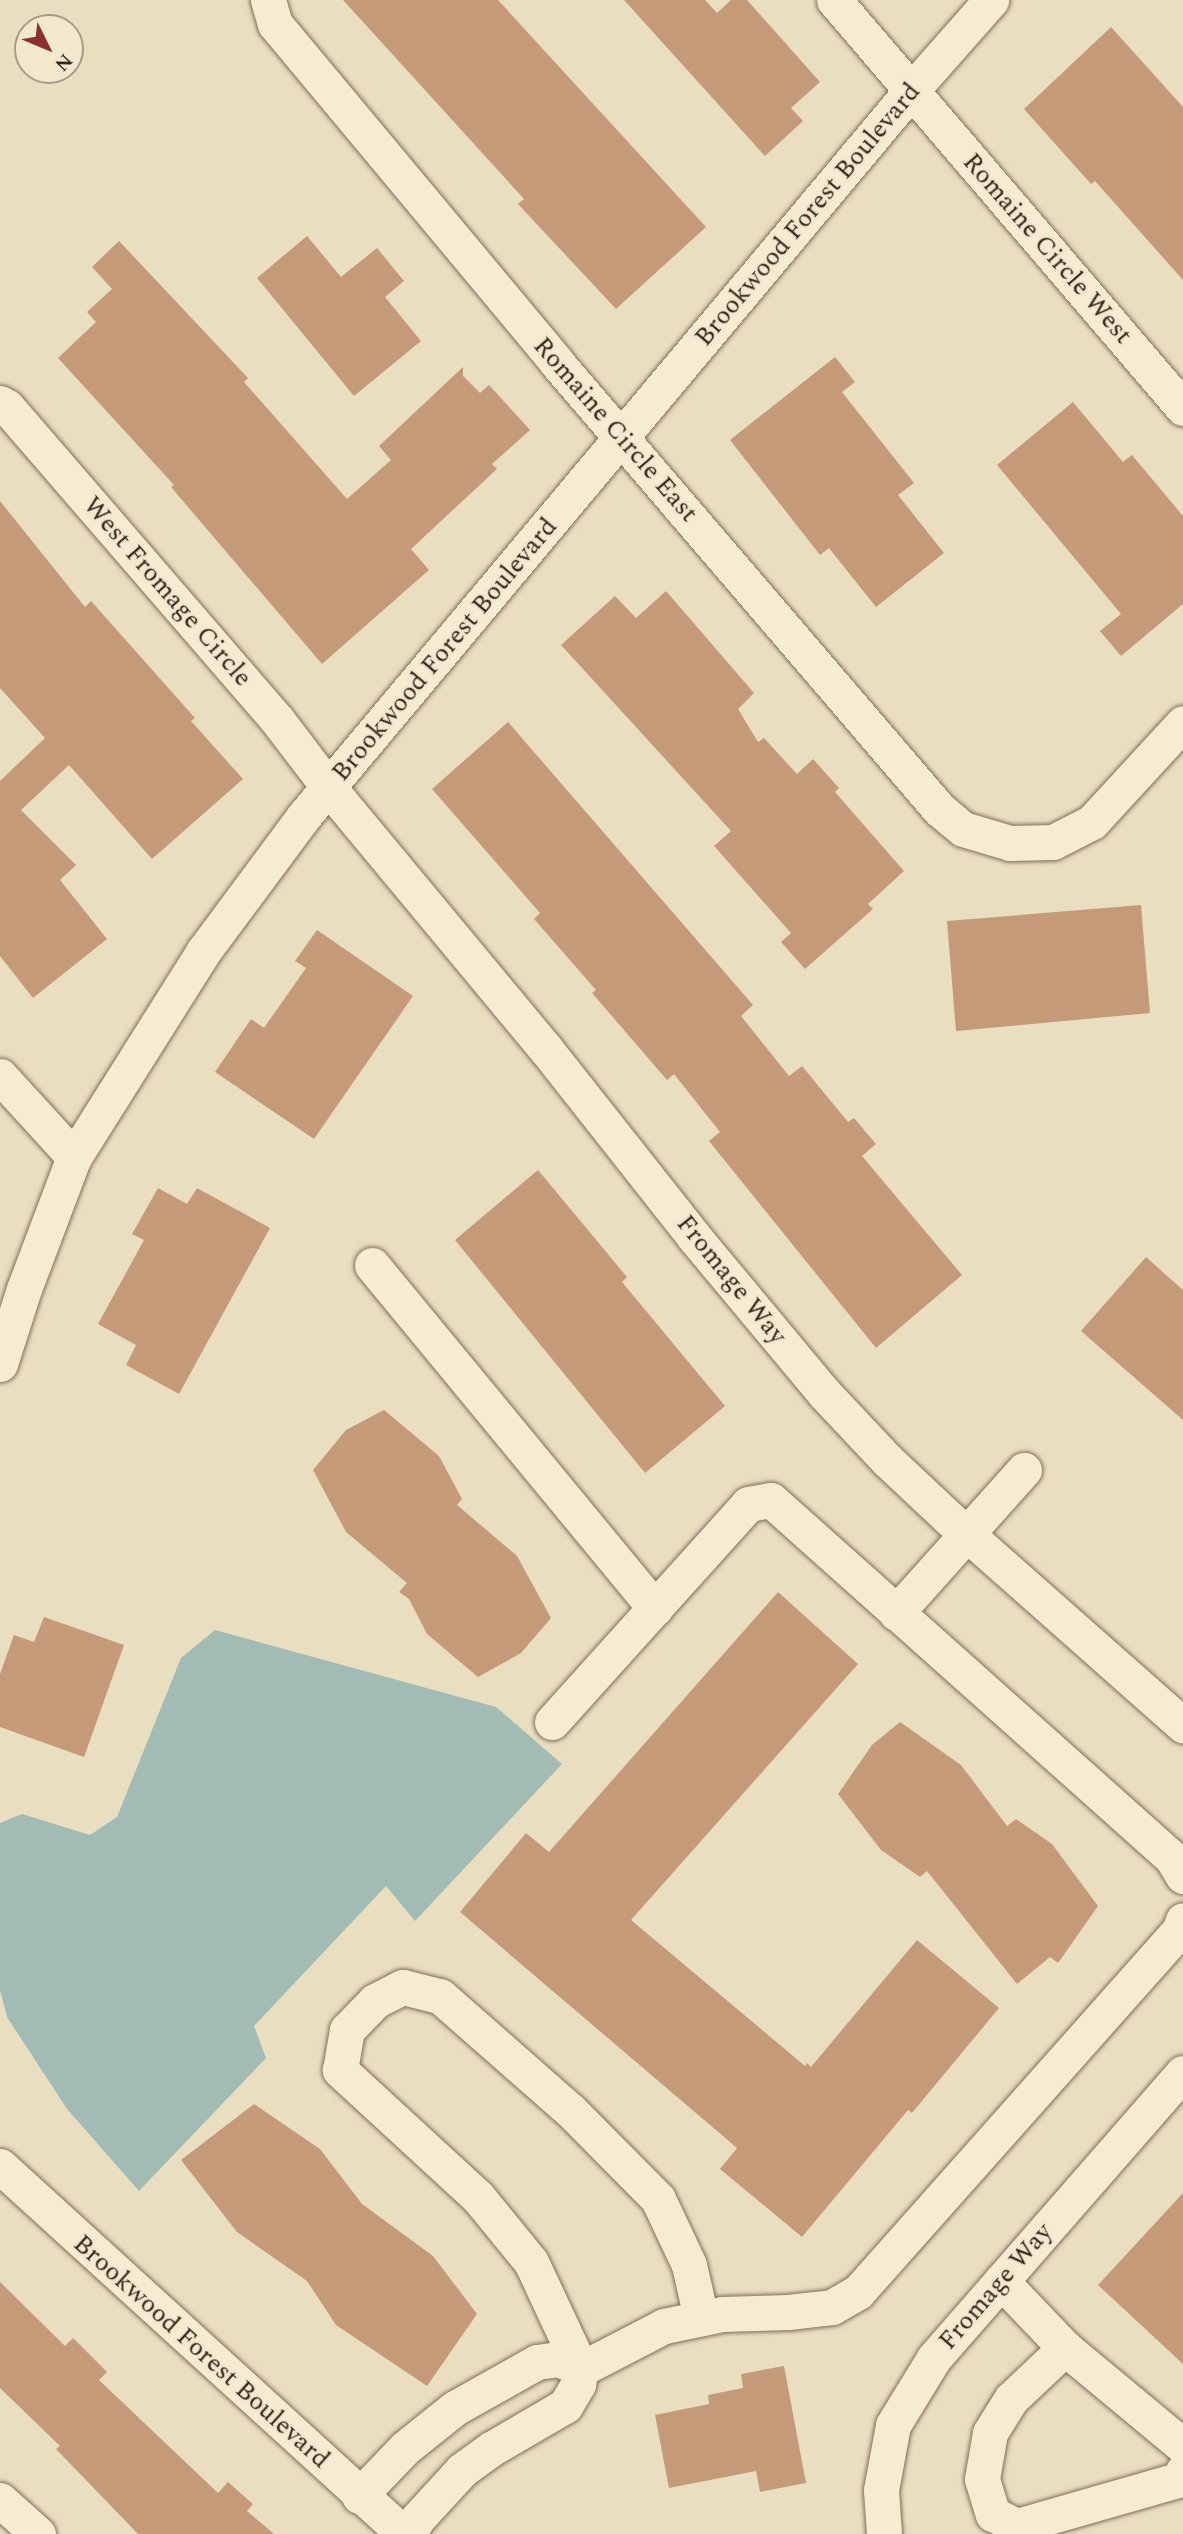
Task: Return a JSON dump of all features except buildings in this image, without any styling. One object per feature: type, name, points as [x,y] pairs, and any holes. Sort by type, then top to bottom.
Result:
[{"type":"street","name":"Romaine Circle West","points":[[834,0],[1183,408]]},
{"type":"street","name":"Brookwood Forest Boulevard","points":[[0,1364],[24,1289],[74,1157],[203,952],[304,816],[991,0]]},
{"type":"street","name":"Romaine Circle East","points":[[272,12],[557,363],[939,808],[963,829],[1010,843],[1053,842],[1092,822],[1183,723]]},
{"type":"street","name":"West Fromage Circle","points":[[0,402],[278,721],[329,788]]},
{"type":"street","name":"Fromage Way","points":[[329,788],[545,1048],[694,1237],[824,1393],[887,1460],[1183,1725]]},
{"type":"street","points":[[0,1076],[74,1157]]},
{"type":"street","points":[[372,1265],[655,1608]]},
{"type":"street","points":[[896,1613],[1024,1470]]},
{"type":"street","points":[[552,1722],[748,1504],[771,1500],[1172,1858],[1183,1875]]},
{"type":"street","points":[[581,2369],[664,2326],[722,2314],[788,2312],[832,2307],[858,2292],[1180,1929],[1183,1920]]},
{"type":"street","points":[[406,2534],[462,2470],[503,2442],[565,2406],[578,2384],[581,2369],[559,2317],[522,2251],[478,2197],[340,2070],[346,2030],[375,2001],[403,1987],[440,1996],[571,2111],[658,2199],[689,2265],[701,2318]]},
{"type":"street","name":"Fromage Way","points":[[884,2534],[881,2490],[894,2425],[934,2358],[1183,2073]]},
{"type":"street","name":"Brookwood Forest Boulevard","points":[[0,2166],[359,2496],[406,2534]]},
{"type":"street","points":[[1001,2281],[1065,2348],[1183,2445]]},
{"type":"street","points":[[1065,2348],[1011,2399],[990,2433],[982,2479],[993,2514],[1017,2526],[1181,2479],[1183,2471]]},
{"type":"street","points":[[359,2496],[405,2448],[455,2408],[537,2362],[558,2359],[581,2369]]},
{"type":"street","points":[[473,2398],[503,2442]]},
{"type":"street","points":[[0,2500],[38,2534]]},
{"type":"water","points":[[215,1630],[496,1707],[562,1764],[415,1921],[386,1886],[254,2026],[266,2058],[139,2191],[67,2109],[7,2017],[0,1990],[0,1823],[22,1814],[90,1835],[117,1817],[181,1658]]}]
